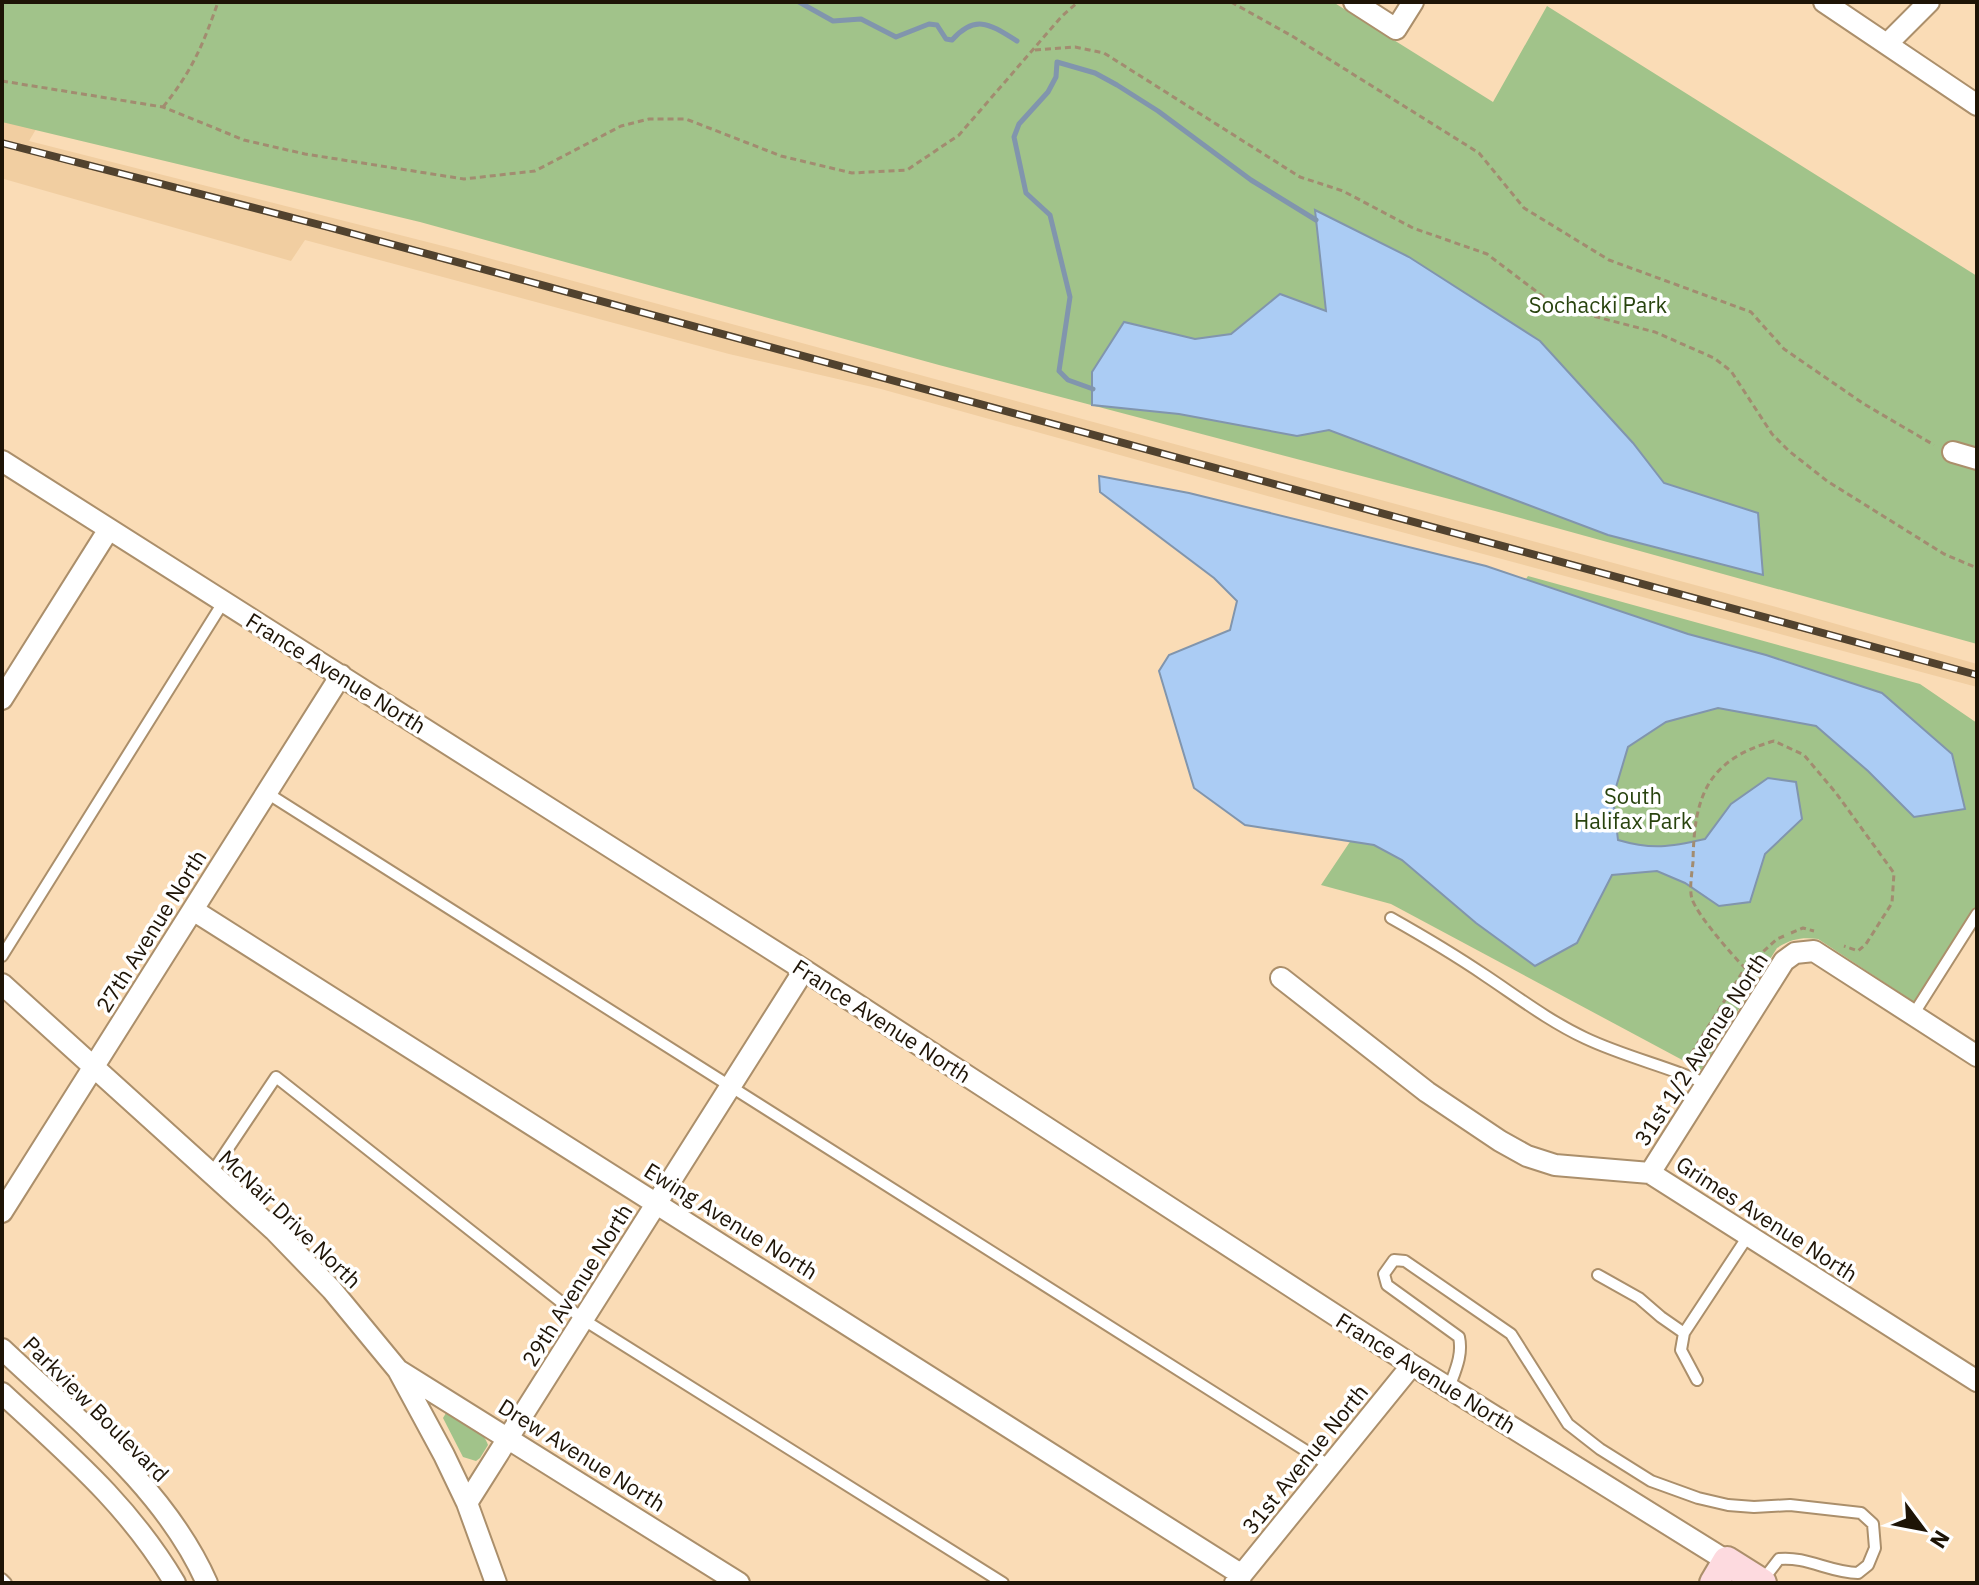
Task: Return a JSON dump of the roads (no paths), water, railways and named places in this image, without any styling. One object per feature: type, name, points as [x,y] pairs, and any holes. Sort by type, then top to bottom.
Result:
[{"type":"street","points":[[1354,2],[1396,29],[1413,2]]},
{"type":"street","points":[[1824,2],[1977,105]]},
{"type":"street","points":[[1887,44],[1929,2]]},
{"type":"street","points":[[1953,452],[1977,459]]},
{"type":"street","name":"France Avenue North","points":[[2,461],[804,970],[1449,1388],[1720,1572],[1761,1583]]},
{"type":"street","points":[[2,699],[109,529]]},
{"type":"street","name":"27th Avenue North","points":[[2,1212],[341,675]]},
{"type":"street","name":"Ewing Avenue North","points":[[193,910],[658,1203],[1239,1579]]},
{"type":"street","name":"31st 1/2 Avenue North","points":[[1650,1173],[1784,961],[1795,953],[1814,951],[1913,1015]]},
{"type":"street","name":"29th Avenue North","points":[[467,1503],[804,970]]},
{"type":"street","name":"Grimes Avenue North","points":[[1281,978],[1437,1099],[1527,1156],[1577,1168],[1650,1173],[1977,1381]]},
{"type":"street","name":"McNair Drive North","points":[[2,984],[274,1230],[332,1290],[398,1370],[467,1503],[496,1583]]},
{"type":"street","points":[[1913,1015],[1977,1056]]},
{"type":"street","name":"Parkview Boulevard","points":[[2,1349],[139,1481],[175,1527],[207,1583]]},
{"type":"street","name":"31st Avenue North","points":[[1239,1579],[1412,1365]]},
{"type":"street","name":"Drew Avenue North","points":[[398,1370],[739,1583]]},
{"type":"street","points":[[2,1393],[120,1505],[154,1547],[175,1583]]},
{"type":"lane","points":[[2,956],[224,601]]},
{"type":"lane","points":[[267,793],[1330,1466]]},
{"type":"lane","points":[[1913,1015],[1977,914]]},
{"type":"lane","points":[[1391,918],[1487,976],[1533,1010],[1585,1038],[1623,1055],[1680,1072],[1707,1084]]},
{"type":"lane","points":[[211,1174],[276,1077],[584,1320],[1003,1583]]},
{"type":"lane","points":[[1697,1380],[1681,1350],[1684,1333],[1748,1236]]},
{"type":"lane","points":[[1449,1388],[1459,1359],[1459,1337],[1387,1285],[1384,1274],[1394,1260],[1405,1261],[1511,1334],[1568,1424],[1600,1449],[1651,1481],[1728,1505],[1790,1505],[1861,1513],[1873,1524],[1875,1548],[1868,1565],[1858,1573],[1847,1573],[1793,1558],[1779,1559],[1761,1583]]},
{"type":"lane","points":[[1598,1275],[1625,1288],[1684,1333]]},
{"type":"water","points":[[1315,210],[1409,257],[1540,341],[1633,443],[1664,483],[1758,513],[1763,575],[1608,535],[1329,430],[1297,436],[1179,414],[1092,405],[1092,372],[1124,322],[1195,339],[1231,334],[1280,294],[1326,311]]},
{"type":"water","points":[[1099,476],[1189,493],[1486,566],[1688,634],[1766,655],[1882,693],[1952,754],[1965,809],[1914,817],[1868,771],[1816,726],[1718,708],[1666,722],[1628,747],[1613,797],[1618,840],[1661,846],[1705,839],[1731,804],[1768,778],[1796,782],[1802,819],[1765,854],[1750,902],[1719,906],[1685,883],[1657,871],[1612,875],[1577,943],[1535,966],[1476,923],[1402,860],[1374,845],[1245,825],[1194,788],[1159,671],[1169,655],[1230,630],[1237,601],[1214,578],[1100,492]]},
{"type":"waterway","points":[[799,2],[833,21],[861,19],[896,37],[929,24],[937,25],[946,39],[952,40],[969,27],[984,24],[1017,41]]},
{"type":"waterway","points":[[1093,389],[1068,380],[1059,371],[1070,297],[1050,215],[1026,193],[1014,137],[1019,124],[1048,92],[1056,77],[1057,62],[1095,73],[1117,85],[1158,111],[1251,180],[1316,220]]},
{"type":"railway","points":[[2,143],[328,227],[1977,675]]},
{"type":"park label","name":"Sochacki Park","points":[[1598,305]]},
{"type":"park label","name":"South Halifax Park","points":[[1633,808]]}]
